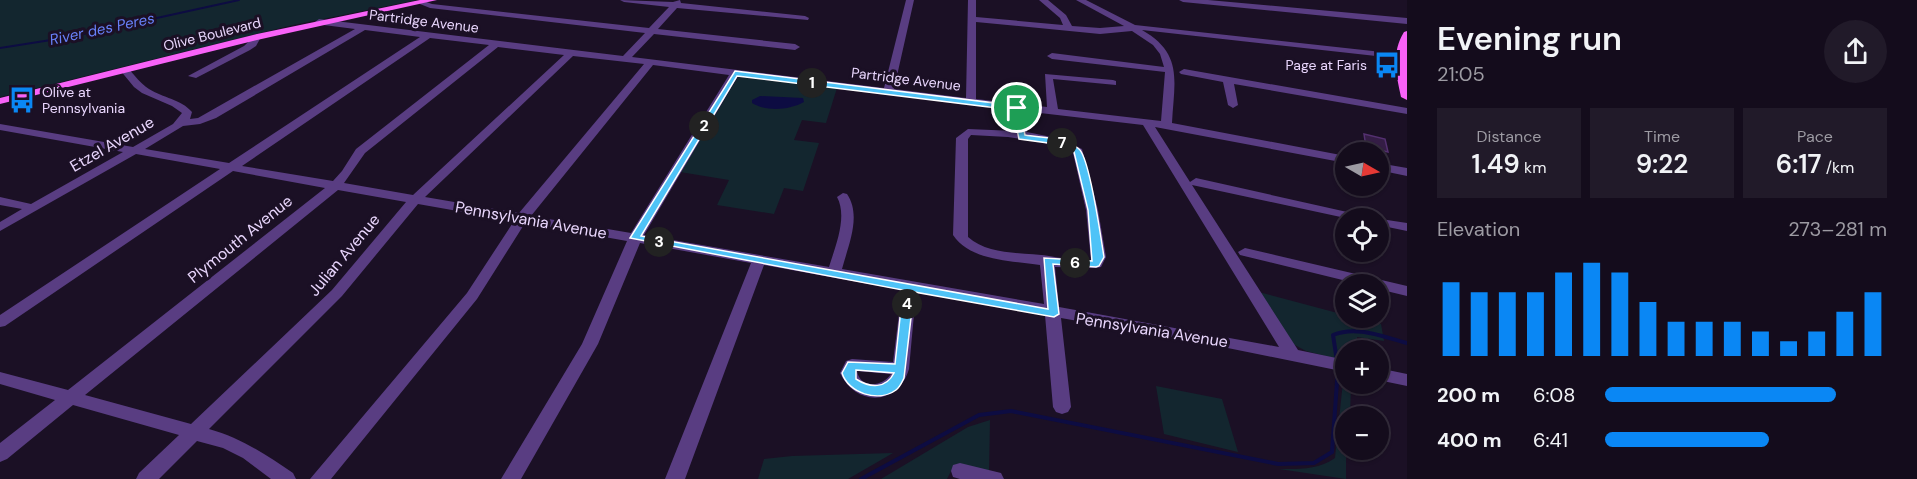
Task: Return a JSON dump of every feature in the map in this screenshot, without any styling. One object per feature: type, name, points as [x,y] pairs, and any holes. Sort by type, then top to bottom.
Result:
[{"type":"main road","name":"Olive Boulevard","points":[[0,101],[319,22],[428,1]]},
{"type":"main road","points":[[1407,34],[1400,57],[1407,97]]},
{"type":"street","points":[[624,0],[677,3],[805,18]]},
{"type":"street","points":[[888,92],[910,0]]},
{"type":"street","points":[[971,102],[972,0]]},
{"type":"street","points":[[1043,0],[1063,17],[1069,28]]},
{"type":"street","points":[[1080,0],[1134,28],[1164,52],[1169,70],[1166,125]]},
{"type":"street","points":[[1183,0],[1407,21]]},
{"type":"street","points":[[1251,0],[1258,7]]},
{"type":"street","points":[[428,1],[430,6],[795,47]]},
{"type":"street","points":[[625,60],[677,3]]},
{"type":"street","points":[[972,19],[1114,31],[1134,28],[1400,57]]},
{"type":"street","name":"Partridge Avenue","points":[[319,22],[361,29],[1166,125],[1335,158]]},
{"type":"street","points":[[182,123],[200,121],[212,116],[361,29]]},
{"type":"street","points":[[0,322],[426,36]]},
{"type":"street","points":[[193,76],[247,48],[253,44],[256,37]]},
{"type":"street","name":"Plymouth Avenue","points":[[0,454],[334,186],[347,173],[360,152],[495,45]]},
{"type":"street","name":"Julian Avenue","points":[[146,479],[337,293],[415,200],[570,54]]},
{"type":"street","points":[[1052,56],[1169,70]]},
{"type":"street","points":[[320,479],[472,296],[522,218],[650,63]]},
{"type":"street","name":"Etzel Avenue","points":[[0,227],[182,123],[188,114],[185,109],[153,96],[139,86],[125,70]]},
{"type":"street","points":[[1184,72],[1407,111]]},
{"type":"street","points":[[511,479],[590,344],[635,238],[735,74]]},
{"type":"street","points":[[1053,112],[1048,76],[1113,83]]},
{"type":"street","points":[[1228,80],[1233,105]]},
{"type":"street","points":[[1017,108],[1022,137]]},
{"type":"street","points":[[1147,123],[1292,354]]},
{"type":"street","name":"Pennsylvania Avenue","points":[[0,127],[1292,354],[1335,364]]},
{"type":"street","points":[[973,132],[1022,137],[1065,143],[1078,151],[1092,210],[1099,257],[1096,264],[1047,260],[981,250],[969,245],[960,235],[962,138],[973,132]]},
{"type":"street","points":[[1389,168],[1407,172]]},
{"type":"street","points":[[1196,182],[1335,212]]},
{"type":"street","points":[[834,273],[849,212],[847,200],[843,197]]},
{"type":"street","points":[[0,201],[33,208]]},
{"type":"street","points":[[1389,223],[1407,227]]},
{"type":"street","points":[[1245,252],[1407,291]]},
{"type":"street","points":[[675,479],[759,260]]},
{"type":"street","points":[[1047,260],[1062,407]]},
{"type":"street","points":[[901,369],[909,288]]},
{"type":"street","points":[[1389,376],[1407,380]]},
{"type":"street","points":[[0,378],[194,431],[250,453],[286,479]]},
{"type":"street","points":[[960,471],[994,479]]},
{"type":"shaded area","points":[[0,0],[417,0],[293,25],[0,97]]},
{"type":"shaded area","points":[[738,77],[837,88],[826,123],[802,120],[794,140],[819,143],[803,191],[784,188],[774,214],[717,205],[729,180],[680,172]]},
{"type":"shaded area","points":[[760,96],[803,98],[804,102],[785,108],[771,109],[752,103],[752,100]]},
{"type":"shaded area","points":[[1259,292],[1335,312],[1335,328],[1382,328],[1384,340],[1357,337],[1357,340],[1335,340],[1335,358],[1306,351],[1291,343]]},
{"type":"shaded area","points":[[1156,386],[1222,399],[1238,452],[1164,434]]},
{"type":"shaded area","points":[[1342,394],[1351,394],[1350,406],[1340,406]]},
{"type":"shaded area","points":[[990,420],[989,471],[953,467],[947,479],[881,479],[968,427]]},
{"type":"shaded area","points":[[893,453],[848,479],[758,479],[764,459]]},
{"type":"shaded area","points":[[1335,458],[1335,460],[1346,460],[1346,479],[1279,469],[1301,469],[1329,462]]},
{"type":"building","points":[[1364,134],[1385,139],[1386,142],[1365,142]]},
{"type":"waterway","name":"River des Peres","points":[[0,48],[70,37],[239,0]]},
{"type":"waterway","points":[[1335,348],[1333,335],[1351,331],[1370,333],[1407,343]]},
{"type":"waterway","points":[[861,479],[979,415],[1011,411],[1278,464],[1314,463],[1332,452],[1336,394]]},
{"type":"place","name":"Page at Faris","points":[[1387,65]]},
{"type":"place","name":"Olive at Pennsylvania","points":[[22,100]]},
{"type":"route","points":[[1017,108],[735,74],[635,238],[909,288],[901,369],[875,369],[852,365],[848,373],[850,381],[860,388],[882,391],[893,386],[900,375],[901,369],[909,288],[1054,314],[1047,260],[1096,264],[1099,257],[1092,210],[1078,151],[1065,143],[1022,137],[1017,108]]}]
